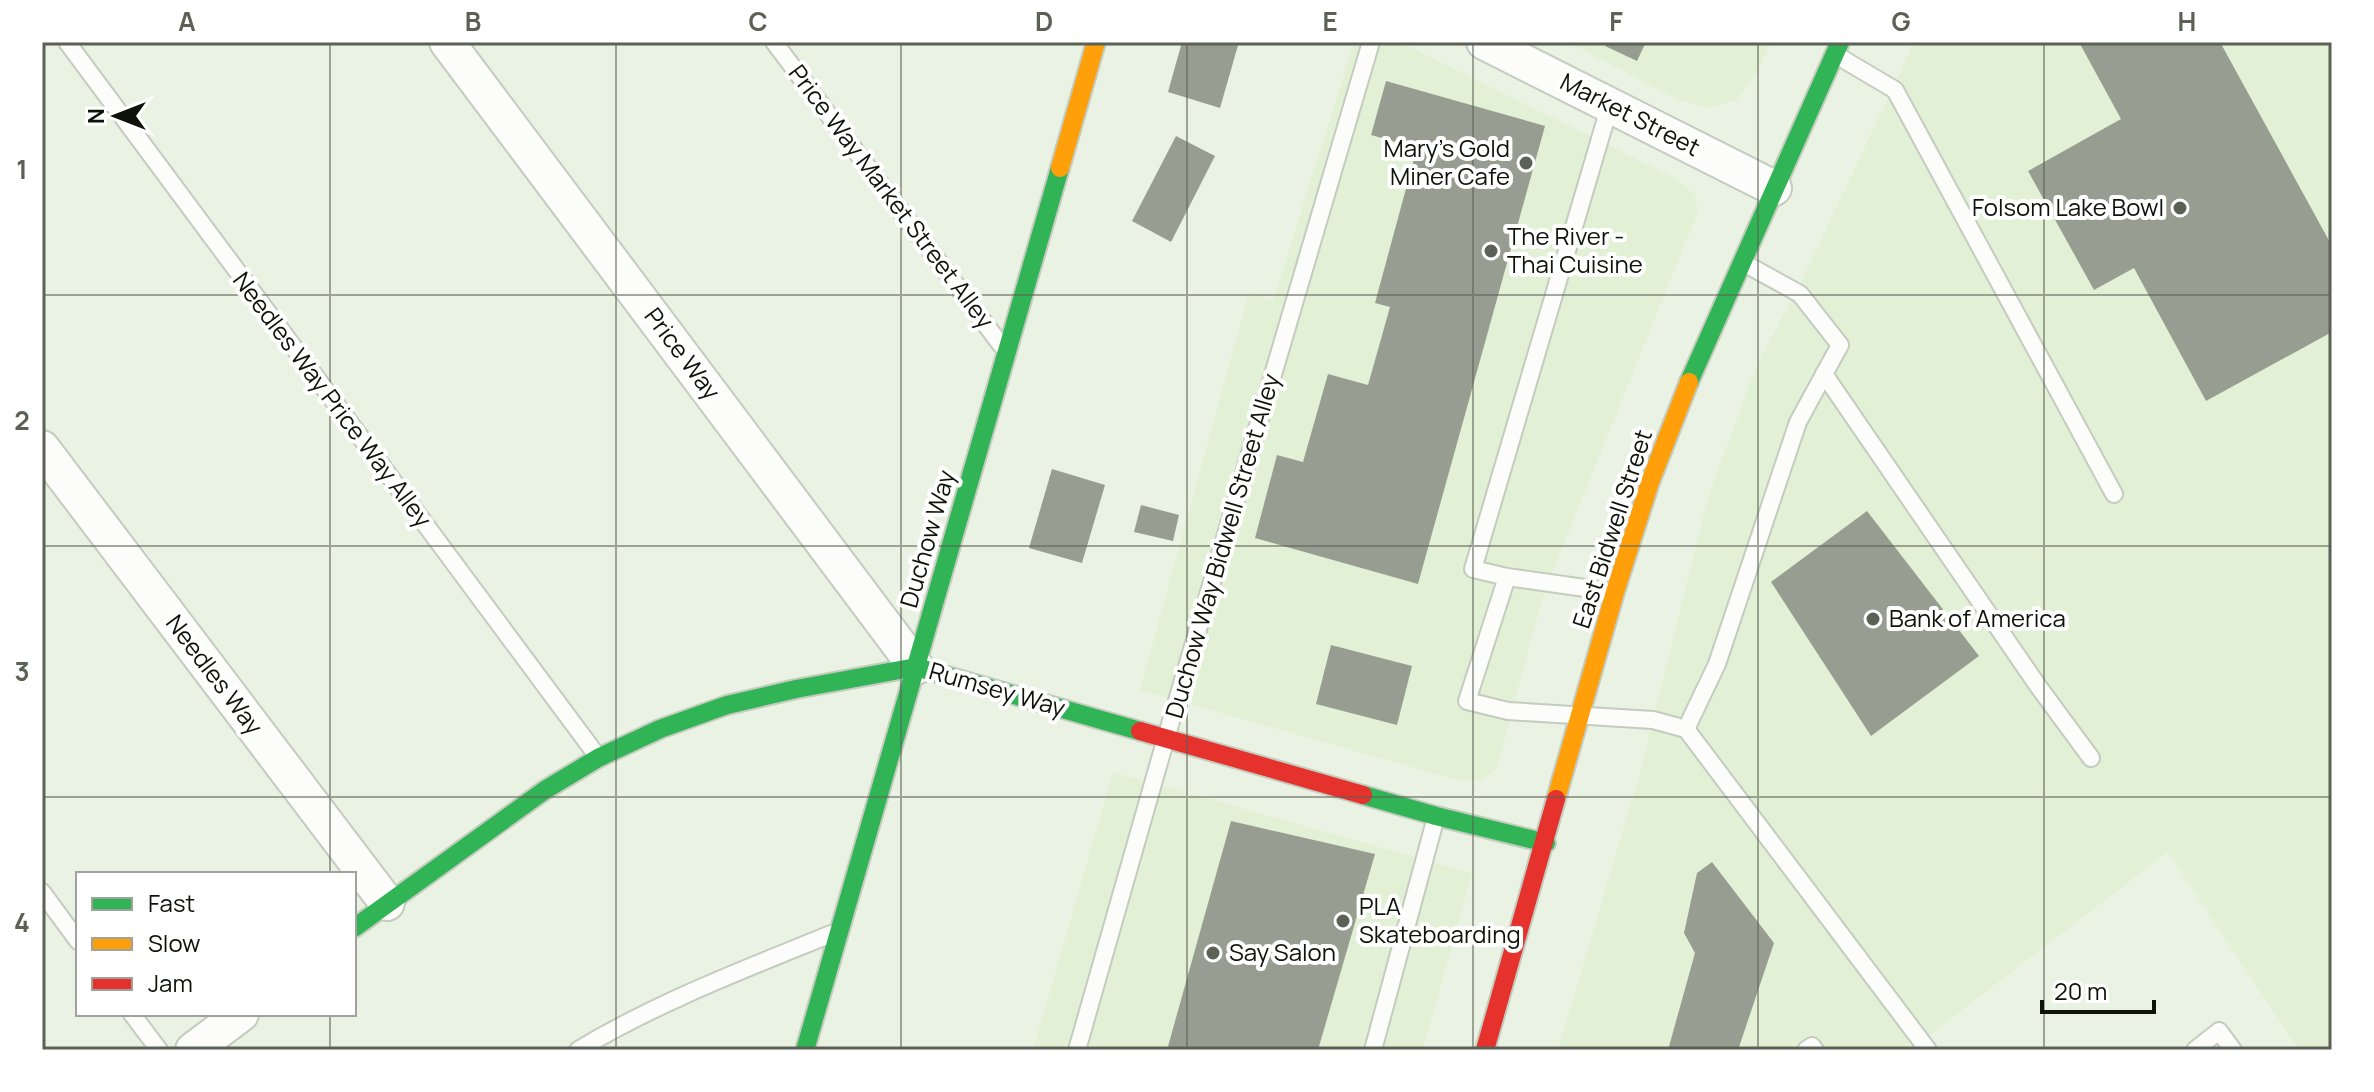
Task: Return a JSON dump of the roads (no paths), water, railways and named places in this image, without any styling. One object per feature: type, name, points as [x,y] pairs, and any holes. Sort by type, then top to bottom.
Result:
[{"type":"street","name":"Price Way","points":[[447,42],[916,667]]},
{"type":"street","name":"Duchow Way","points":[[805,1050],[1096,42]]},
{"type":"street","name":"Market Street","points":[[1484,42],[1774,188]]},
{"type":"street","name":"East Bidwell Street","points":[[1485,1050],[1615,592],[1650,482],[1740,261],[1838,48]]},
{"type":"street","name":"Needles Way","points":[[42,448],[387,903]]},
{"type":"street","name":"Rumsey Way","points":[[356,926],[545,790],[598,758],[660,729],[727,705],[916,667],[1436,816],[1546,843]]},
{"type":"street","points":[[193,1050],[238,1016]]},
{"type":"lane","name":"Needles Way Price Way Alley","points":[[67,42],[598,758]]},
{"type":"lane","name":"Price Way Market Street Alley","points":[[774,42],[1007,352]]},
{"type":"lane","name":"Duchow Way Bidwell Street Alley","points":[[1077,1050],[1371,42]]},
{"type":"lane","points":[[1838,48],[1895,90],[2114,494]]},
{"type":"lane","points":[[1610,105],[1473,569],[1507,577],[1615,592]]},
{"type":"lane","points":[[1686,729],[1717,664],[1798,422],[1840,345],[1800,294],[1740,261]]},
{"type":"lane","points":[[1824,374],[2038,686],[2091,758]]},
{"type":"lane","points":[[1507,577],[1467,701],[1508,711],[1653,720],[1686,729],[1928,1050]]},
{"type":"lane","points":[[1373,1050],[1436,816]]},
{"type":"lane","points":[[42,892],[76,938]]},
{"type":"lane","points":[[578,1050],[621,1024],[684,994],[840,930]]},
{"type":"lane","points":[[134,1016],[159,1050]]},
{"type":"lane","points":[[2195,1050],[2219,1031],[2233,1050]]},
{"type":"lane","points":[[1806,1050],[1812,1046],[1815,1050]]},
{"type":"place","name":"Mary's Gold Miner Cafe","points":[[1526,163]]},
{"type":"place","name":"Folsom Lake Bowl","points":[[2180,208]]},
{"type":"place","name":"The River - Thai Cuisine","points":[[1491,251]]},
{"type":"place","name":"Bank of America","points":[[1873,619]]},
{"type":"place","name":"PLA Skateboarding","points":[[1343,921]]},
{"type":"place","name":"Say Salon","points":[[1213,953]]}]
